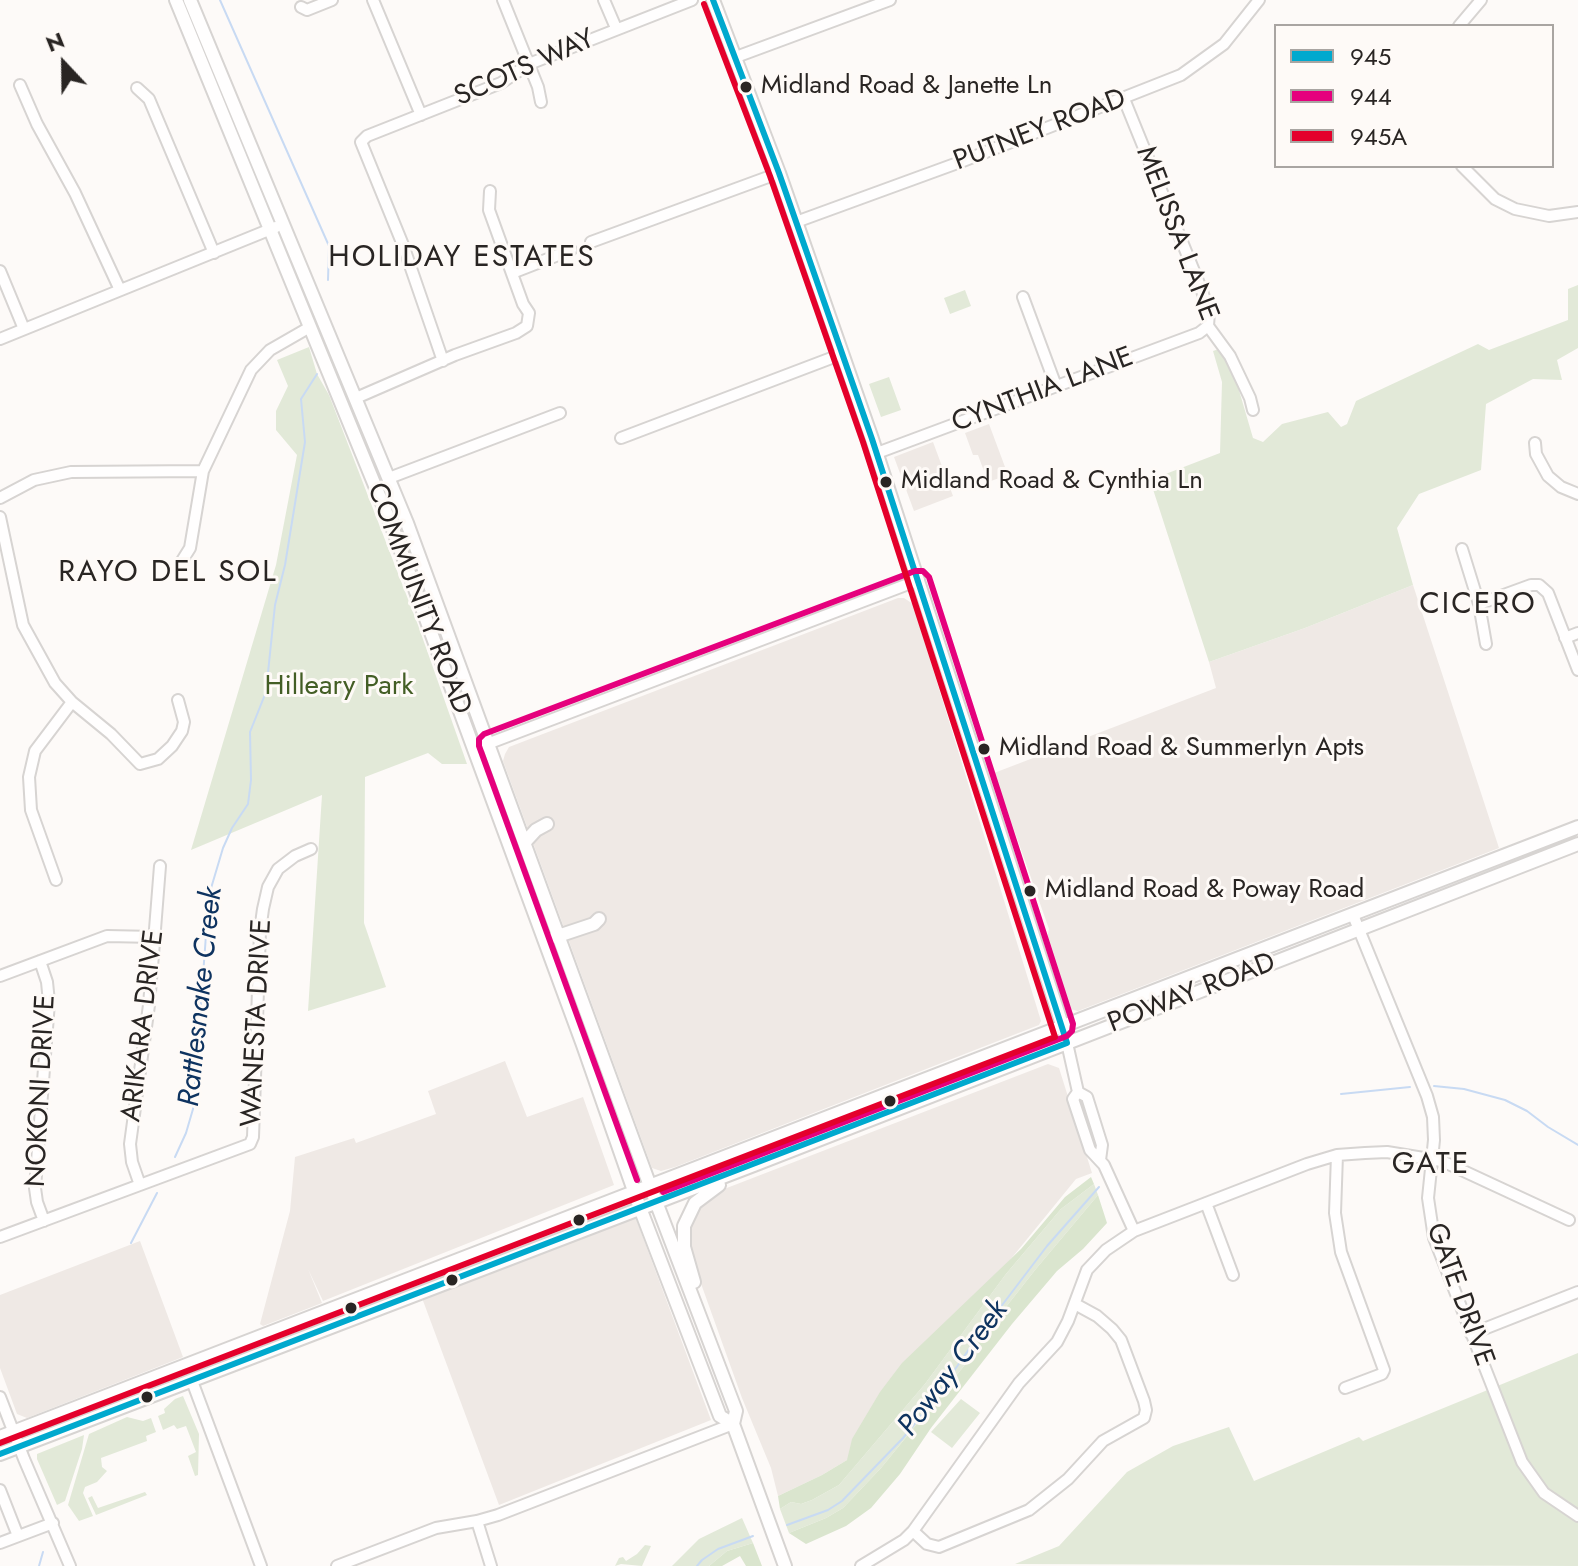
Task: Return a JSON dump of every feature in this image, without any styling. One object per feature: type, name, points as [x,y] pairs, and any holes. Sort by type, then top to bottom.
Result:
[{"type":"main road","name":"COMMUNITY ROAD","points":[[176,0],[276,228],[356,398],[407,523],[656,1203],[736,1411],[733,1424],[785,1566]]},
{"type":"main road","name":"COMMUNITY ROAD","points":[[190,0],[310,327],[375,484],[474,749],[640,1208],[720,1416],[733,1424]]},
{"type":"main road","points":[[713,0],[779,173],[877,453],[1067,1043]]},
{"type":"main road","points":[[310,327],[319,331],[333,361],[342,367]]},
{"type":"main road","points":[[323,358],[336,373],[347,397],[356,398]]},
{"type":"main road","points":[[352,427],[365,442],[381,479],[389,478]]},
{"type":"main road","points":[[375,484],[384,492],[398,525],[407,523]]},
{"type":"main road","points":[[525,842],[547,824]]},
{"type":"main road","name":"POWAY ROAD","points":[[0,1437],[1578,827]]},
{"type":"main road","points":[[1519,866],[1524,857],[1578,835]]},
{"type":"main road","name":"POWAY ROAD","points":[[0,1454],[852,1128],[1578,844]]},
{"type":"main road","points":[[510,846],[527,877],[549,934],[559,936],[599,919],[588,918],[565,924],[553,919]]},
{"type":"main road","points":[[1461,888],[1475,878],[1510,864],[1511,854]]},
{"type":"main road","points":[[1182,997],[1187,986],[1225,971],[1244,957]]},
{"type":"main road","points":[[552,966],[562,966],[576,999],[589,1016]]},
{"type":"main road","points":[[1122,1021],[1139,1007],[1179,991],[1182,981]]},
{"type":"main road","points":[[571,1012],[580,1024],[596,1060],[605,1060]]},
{"type":"main road","points":[[852,1128],[862,1112],[905,1094],[922,1081]]},
{"type":"main road","points":[[773,1158],[801,1141],[839,1126],[847,1118],[847,1110]]},
{"type":"main road","points":[[710,1343],[710,1328],[684,1247],[684,1226],[689,1211],[701,1197],[754,1165]]},
{"type":"main road","points":[[442,1283],[464,1268],[506,1251],[512,1239]]},
{"type":"main road","points":[[367,1313],[369,1303],[411,1286],[425,1273]]},
{"type":"main road","points":[[296,1340],[311,1327],[357,1309],[359,1299]]},
{"type":"main road","points":[[687,1329],[697,1334],[707,1356],[719,1367]]},
{"type":"main road","points":[[220,1370],[237,1356],[258,1347],[258,1338]]},
{"type":"main road","points":[[192,1381],[192,1373],[225,1358],[238,1345]]},
{"type":"main road","points":[[77,1424],[92,1412],[119,1400],[117,1392]]},
{"type":"street","points":[[301,7],[307,10],[332,0]]},
{"type":"street","points":[[373,0],[421,115]]},
{"type":"street","points":[[503,0],[541,102]]},
{"type":"street","points":[[604,0],[616,28]]},
{"type":"street","name":"SCOTS WAY","points":[[443,361],[394,222],[361,142],[367,136],[501,83],[529,64],[692,0]]},
{"type":"street","points":[[736,57],[890,0]]},
{"type":"street","name":"PUTNEY ROAD","points":[[796,222],[1181,75],[1208,58],[1236,30],[1259,0]]},
{"type":"street","points":[[1461,24],[1481,0]]},
{"type":"street","points":[[20,85],[120,290]]},
{"type":"street","points":[[137,88],[149,99],[214,253]]},
{"type":"street","name":"MELISSA LANE","points":[[1124,99],[1202,291],[1209,312],[1208,326],[1230,356],[1253,410]]},
{"type":"street","points":[[1464,168],[1489,194],[1515,209],[1549,216],[1578,212]]},
{"type":"street","points":[[591,242],[779,173]]},
{"type":"street","points":[[356,398],[527,326],[529,313],[489,210],[490,191]]},
{"type":"street","points":[[0,339],[276,228]]},
{"type":"street","points":[[512,273],[571,250]]},
{"type":"street","points":[[0,271],[24,329]]},
{"type":"street","points":[[1023,297],[1056,386]]},
{"type":"street","name":"CYNTHIA LANE","points":[[877,453],[1199,333],[1208,326]]},
{"type":"street","points":[[180,564],[190,548],[203,471],[251,370],[270,350],[310,327]]},
{"type":"street","points":[[621,438],[842,354]]},
{"type":"street","points":[[389,478],[560,413]]},
{"type":"street","points":[[1535,443],[1536,454],[1548,476],[1561,487],[1578,494]]},
{"type":"street","points":[[0,498],[34,480],[71,472],[203,471]]},
{"type":"street","points":[[0,517],[23,625],[55,683],[72,702],[111,734],[140,764],[158,759],[182,731],[184,722],[178,700]]},
{"type":"street","points":[[1462,549],[1479,604],[1486,644]]},
{"type":"street","points":[[474,749],[919,580]]},
{"type":"street","points":[[1479,604],[1531,585],[1539,585],[1548,593],[1578,670]]},
{"type":"street","points":[[1565,638],[1578,633]]},
{"type":"street","points":[[56,880],[31,810],[29,777],[35,751],[72,702]]},
{"type":"street","name":"WANESTA DRIVE","points":[[0,1237],[253,1141],[263,909],[268,887],[278,869],[311,849]]},
{"type":"street","name":"ARIKARA DRIVE","points":[[140,1185],[130,1144],[149,1005],[160,866]]},
{"type":"street","name":"GATE DRIVE","points":[[1353,915],[1433,1117],[1434,1140],[1428,1198],[1434,1238],[1522,1462],[1544,1493],[1578,1516]]},
{"type":"street","points":[[0,976],[107,936],[155,937]]},
{"type":"street","name":"NOKONI DRIVE","points":[[40,961],[49,1002],[35,1188],[44,1221]]},
{"type":"street","points":[[1067,1043],[1078,1092],[1087,1097],[1102,1145],[1100,1160],[1134,1231]]},
{"type":"street","points":[[861,1566],[904,1540],[913,1531],[1019,1383],[1057,1342],[1087,1270],[1106,1250],[1134,1231],[1307,1164],[1337,1155],[1387,1152],[1431,1158],[1569,1220]]},
{"type":"street","points":[[1337,1155],[1335,1213],[1339,1243],[1384,1365],[1382,1374],[1345,1388]]},
{"type":"street","points":[[1206,1203],[1233,1275]]},
{"type":"street","points":[[1471,1334],[1578,1292]]},
{"type":"street","points":[[913,1531],[927,1544],[939,1547],[1029,1510],[1068,1479],[1103,1441],[1144,1418],[1144,1401],[1121,1340],[1097,1316],[1075,1304]]},
{"type":"street","points":[[192,1381],[261,1566]]},
{"type":"street","points":[[0,1397],[70,1566]]},
{"type":"street","points":[[337,1566],[441,1527],[477,1521],[733,1424]]},
{"type":"street","points":[[0,1490],[18,1536]]},
{"type":"street","points":[[477,1521],[491,1566]]},
{"type":"street","points":[[0,1543],[53,1523]]},
{"type":"shaded area","points":[[989,424],[1008,475],[988,482],[978,455],[973,455],[965,433]]},
{"type":"shaded area","points":[[933,442],[953,496],[914,511],[894,457]]},
{"type":"shaded area","points":[[1413,585],[1499,848],[1078,1011],[1070,1009],[1047,939],[1049,929],[994,773],[1216,688],[1209,662]]},
{"type":"shaded area","points":[[898,598],[913,604],[1041,1021],[1039,1025],[675,1167],[661,1171],[652,1168],[503,761],[505,754],[509,747]]},
{"type":"shaded area","points":[[505,1061],[527,1117],[583,1097],[614,1185],[323,1301],[308,1269],[322,1303],[263,1326],[260,1324],[290,1211],[295,1157],[354,1138],[356,1143],[436,1114],[428,1091]]},
{"type":"shaded area","points":[[1048,1064],[1059,1068],[1092,1173],[1076,1179],[847,1460],[778,1496],[771,1468],[742,1398],[690,1253],[689,1229],[698,1208],[719,1191]]},
{"type":"shaded area","points":[[635,1216],[711,1420],[499,1505],[422,1298]]},
{"type":"shaded area","points":[[140,1241],[183,1357],[27,1418],[17,1414],[0,1368],[0,1295]]},
{"type":"green space","points":[[1578,285],[1578,348],[1557,360],[1562,380],[1533,379],[1486,404],[1481,470],[1419,494],[1397,528],[1413,585],[1209,662],[1150,480],[1220,453],[1222,382],[1213,351],[1219,349],[1236,380],[1253,438],[1263,442],[1282,424],[1328,412],[1341,427],[1347,424],[1356,401],[1478,344],[1489,350],[1568,320],[1568,289]]},
{"type":"green space","points":[[965,290],[971,306],[950,314],[944,298]]},
{"type":"green space","name":"Hilleary Park","points":[[309,347],[317,374],[329,395],[418,625],[467,764],[442,764],[428,753],[365,777],[364,923],[386,987],[308,1011],[322,795],[191,850],[276,565],[297,455],[276,430],[276,411],[288,386],[277,360]]},
{"type":"green space","points":[[889,377],[901,410],[881,417],[869,384]]},
{"type":"green space","points":[[1091,1177],[1094,1184],[1061,1209],[1006,1274],[925,1384],[839,1485],[812,1500],[801,1504],[791,1502],[780,1509],[778,1496],[847,1460],[852,1439],[880,1392],[902,1363],[1021,1249],[1065,1197]]},
{"type":"green space","points":[[1094,1184],[1098,1195],[1035,1270],[976,1345],[964,1366],[881,1468],[843,1508],[789,1533],[780,1509],[791,1502],[801,1504],[812,1500],[839,1485],[925,1384],[1006,1274],[1061,1209]]},
{"type":"green space","points":[[1098,1195],[1107,1223],[1057,1271],[1012,1324],[871,1508],[846,1526],[806,1544],[789,1533],[843,1508],[881,1468],[964,1366],[976,1345],[1035,1270]]},
{"type":"green space","points":[[1578,1353],[1578,1566],[1015,1564],[1059,1546],[1127,1472],[1173,1446],[1229,1427],[1254,1481],[1359,1437],[1363,1441]]},
{"type":"green space","points":[[183,1396],[199,1434],[198,1475],[195,1476],[188,1456],[196,1452],[186,1426],[177,1429],[174,1425],[163,1430],[158,1416],[165,1413],[164,1409],[175,1399]]},
{"type":"green space","points":[[961,1399],[980,1413],[952,1448],[931,1432]]},
{"type":"green space","points":[[127,1417],[143,1421],[151,1418],[156,1432],[146,1436],[147,1441],[101,1458],[102,1467],[107,1471],[97,1482],[85,1487],[83,1493],[93,1516],[79,1521],[68,1505],[89,1434]]},
{"type":"green space","points":[[84,1435],[65,1501],[57,1505],[37,1454]]},
{"type":"green space","points":[[145,1492],[147,1495],[96,1515],[88,1498],[92,1496],[98,1508]]},
{"type":"green space","points":[[742,1518],[753,1543],[727,1551],[709,1566],[672,1566],[699,1539]]},
{"type":"green space","points":[[753,1543],[762,1566],[746,1566],[740,1556],[722,1566],[709,1566],[727,1551]]},
{"type":"green space","points":[[645,1545],[651,1546],[642,1566],[615,1566],[619,1558],[623,1557],[626,1561]]},
{"type":"waterway","name":"Rattlesnake Creek","points":[[220,0],[329,246],[328,280]]},
{"type":"waterway","name":"Rattlesnake Creek","points":[[175,1157],[193,1109],[209,895],[223,848],[248,804],[250,732],[266,692],[275,605],[285,565],[305,442],[301,399],[317,374]]},
{"type":"waterway","points":[[1434,1086],[1464,1089],[1505,1100],[1578,1145]]},
{"type":"waterway","points":[[1341,1094],[1410,1087]]},
{"type":"waterway","name":"Poway Creek","points":[[787,1525],[828,1510],[842,1501],[903,1438],[1047,1246],[1099,1187]]},
{"type":"waterway","name":"Rattlesnake Creek","points":[[131,1243],[157,1193]]},
{"type":"waterway","name":"Poway Creek","points":[[697,1566],[718,1549],[753,1536]]},
{"type":"waterway","name":"Rattlesnake Creek","points":[[39,1566],[43,1552]]},
{"type":"transit line","name":"945","points":[[0,1454],[1067,1043],[872,439],[779,173],[713,0]]},
{"type":"transit line","name":"945A","points":[[0,1443],[1055,1037],[863,442],[770,176],[704,4]]},
{"type":"transit line","name":"944","points":[[637,1180],[479,739],[484,734],[915,571],[923,571],[929,577],[1073,1024],[1072,1031],[1067,1036],[663,1192]]},
{"type":"place","name":"Midland Road & Janette Ln","points":[[746,87]]},
{"type":"place","name":"Midland Road & Cynthia Ln","points":[[886,482]]},
{"type":"place","name":"Midland Road & Summerlyn Apts","points":[[984,749]]},
{"type":"place","name":"Midland Road & Poway Road","points":[[1030,891]]},
{"type":"district","name":"HOLIDAY ESTATES","points":[[462,259]]},
{"type":"district","name":"RAYO DEL SOL","points":[[168,574]]},
{"type":"district","name":"CICERO","points":[[1478,606]]},
{"type":"district","name":"GATE","points":[[1431,1166]]}]
